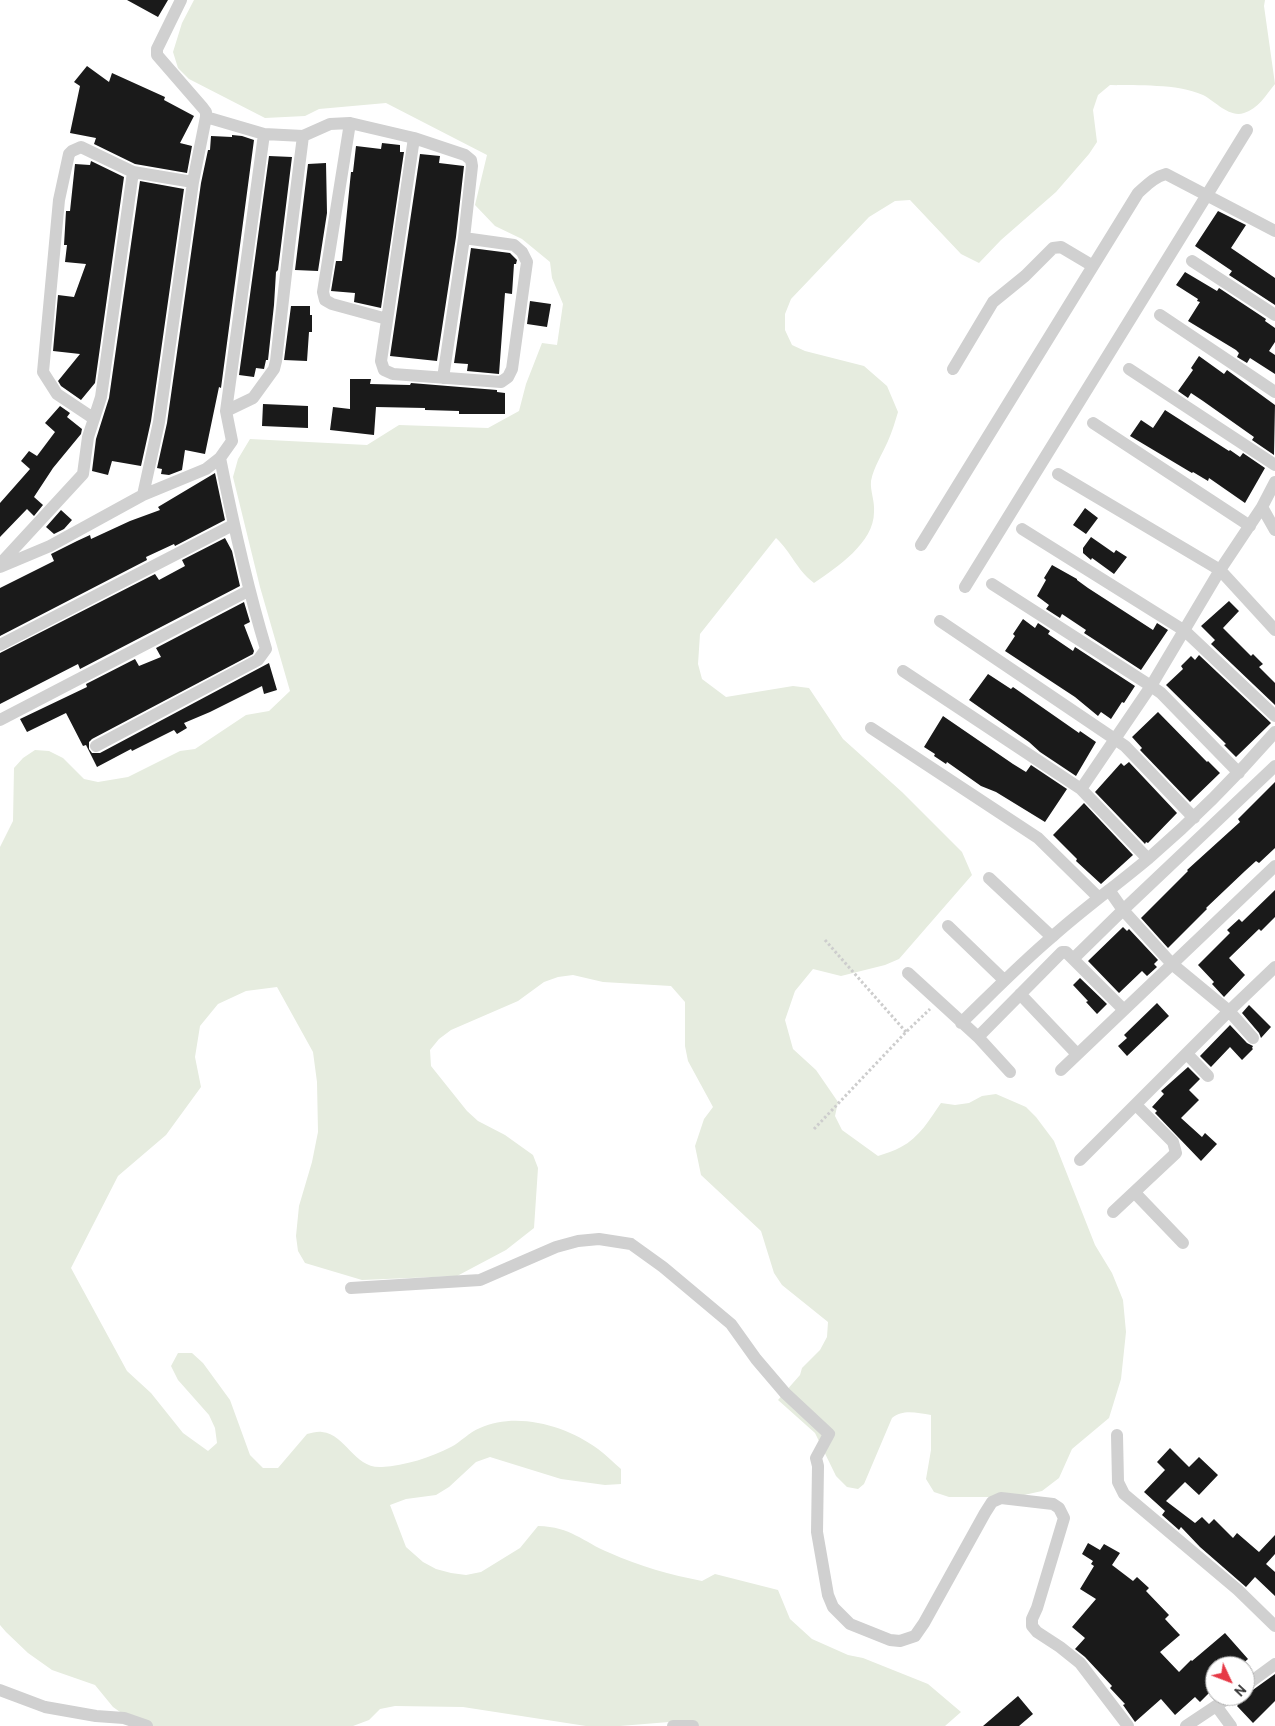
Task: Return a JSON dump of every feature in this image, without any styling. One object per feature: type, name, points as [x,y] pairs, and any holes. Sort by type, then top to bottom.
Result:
[{"type":"street","points":[[144,495],[159,422],[193,182],[206,117],[206,112],[203,108],[157,55],[157,49],[181,0]]},
{"type":"street","points":[[206,117],[264,134],[303,136],[330,124],[350,123],[414,138],[465,155],[471,160],[472,166],[464,238],[443,378]]},
{"type":"street","points":[[350,123],[323,292],[325,300],[332,304],[387,318]]},
{"type":"street","points":[[965,587],[1247,130]]},
{"type":"street","points":[[0,566],[50,546],[144,495],[206,469],[220,458],[232,441],[226,411],[264,134]]},
{"type":"street","points":[[226,411],[253,398],[274,369],[303,136]]},
{"type":"street","points":[[414,138],[380,361],[384,370],[393,374],[501,382],[508,377],[512,369],[527,262],[522,252],[514,245],[464,238]]},
{"type":"street","points":[[93,418],[57,394],[43,372],[59,200],[69,154],[76,148],[81,147],[133,172],[193,182]]},
{"type":"street","points":[[0,566],[83,474],[88,437],[101,397],[107,342],[133,172]]},
{"type":"street","points":[[921,545],[1138,193],[1157,176],[1166,174],[1275,231]]},
{"type":"street","points":[[952,369],[993,302],[1025,276],[1052,248],[1061,247],[1093,266]]},
{"type":"street","points":[[1192,261],[1275,315]]},
{"type":"street","points":[[1160,315],[1275,392]]},
{"type":"street","points":[[1128,369],[1275,465]]},
{"type":"street","points":[[1093,423],[1250,526]]},
{"type":"street","points":[[96,746],[258,660],[266,650],[248,591],[220,458]]},
{"type":"street","points":[[1058,474],[1220,570],[1275,630]]},
{"type":"street","points":[[1081,789],[1152,686],[1220,570],[1262,507],[1275,482]]},
{"type":"street","points":[[1262,507],[1275,530]]},
{"type":"street","points":[[0,645],[233,525]]},
{"type":"street","points":[[1022,529],[1185,631],[1275,716]]},
{"type":"street","points":[[992,584],[1152,686],[1239,774]]},
{"type":"street","points":[[0,720],[248,591]]},
{"type":"street","points":[[940,621],[1116,739],[1194,818]]},
{"type":"street","points":[[903,671],[1081,789],[1148,859]]},
{"type":"street","points":[[871,728],[1038,838],[1098,898]]},
{"type":"street","points":[[961,1023],[1004,980],[1052,937],[1148,859],[1194,818],[1239,774],[1275,732]]},
{"type":"street","points":[[1073,959],[1275,766]]},
{"type":"street","points":[[1061,1070],[1275,866]]},
{"type":"street","points":[[989,878],[1052,937]]},
{"type":"street","points":[[1109,890],[1123,910],[1172,964],[1229,1011],[1253,1038]]},
{"type":"street","points":[[948,926],[1004,980]]},
{"type":"street","points":[[978,1038],[1062,952],[1066,952],[1124,1010]]},
{"type":"street","points":[[1080,1160],[1229,1011],[1273,972]]},
{"type":"street","points":[[908,973],[978,1038],[1010,1072]]},
{"type":"street","points":[[1020,994],[1078,1054]]},
{"type":"street","points":[[1187,1054],[1208,1076]]},
{"type":"street","points":[[1114,1212],[1174,1156],[1176,1149],[1173,1142],[1136,1104]]},
{"type":"street","points":[[1135,1193],[1183,1243]]},
{"type":"street","points":[[351,1288],[480,1280],[556,1247],[578,1241],[599,1239],[632,1244],[663,1267],[731,1324],[756,1359],[785,1393],[829,1434],[816,1458],[818,1466],[818,1532],[828,1595],[833,1607],[842,1617],[850,1624],[890,1640],[900,1641],[915,1636],[992,1502],[1001,1498],[1053,1504],[1059,1508],[1064,1518],[1032,1619],[1032,1626],[1037,1632],[1080,1663],[1128,1726]]},
{"type":"street","points":[[1117,1435],[1118,1482],[1124,1494],[1238,1590],[1275,1626]]},
{"type":"street","points":[[1255,1679],[1275,1664]]},
{"type":"street","points":[[0,1690],[45,1707],[96,1716],[124,1718],[147,1726]]},
{"type":"street","points":[[1186,1726],[1216,1707],[1231,1726]]},
{"type":"street","points":[[674,1726],[693,1726]]},
{"type":"path","points":[[825,940],[906,1032]]},
{"type":"path","points":[[814,1129],[906,1032],[938,1002]]},
{"type":"shaded area","points":[[194,0],[1265,0],[1264,6],[1275,84],[1261,101],[1249,111],[1238,114],[1233,113],[1203,95],[1192,91],[1157,86],[1110,85],[1098,95],[1093,110],[1097,142],[1089,154],[1056,192],[1001,240],[979,263],[961,254],[910,200],[895,201],[869,217],[791,299],[785,314],[785,330],[792,345],[805,351],[864,366],[887,386],[898,412],[891,434],[872,476],[871,489],[874,508],[872,523],[868,534],[853,553],[814,583],[776,538],[700,634],[698,664],[702,679],[726,697],[793,686],[809,688],[843,739],[902,792],[962,852],[972,875],[899,959],[885,965],[841,976],[813,969],[795,991],[785,1020],[793,1049],[816,1070],[838,1102],[835,1116],[842,1130],[878,1156],[898,1148],[913,1139],[924,1128],[941,1103],[955,1105],[969,1103],[982,1096],[996,1094],[1026,1107],[1054,1141],[1095,1245],[1112,1273],[1123,1300],[1126,1332],[1121,1379],[1109,1418],[1072,1449],[1059,1478],[1042,1491],[1015,1497],[949,1497],[934,1492],[926,1479],[931,1450],[931,1415],[910,1412],[901,1413],[892,1418],[864,1484],[858,1489],[847,1487],[836,1476],[815,1433],[778,1400],[800,1375],[802,1368],[820,1350],[827,1337],[828,1322],[782,1285],[774,1273],[761,1231],[701,1175],[695,1146],[704,1119],[713,1107],[688,1061],[685,1046],[685,1002],[671,986],[603,982],[573,975],[558,977],[544,982],[518,1001],[451,1030],[439,1039],[430,1050],[431,1066],[467,1111],[478,1121],[505,1135],[533,1155],[538,1168],[534,1228],[506,1250],[457,1276],[362,1280],[305,1263],[298,1251],[296,1236],[299,1206],[312,1162],[318,1132],[317,1082],[313,1052],[277,987],[246,991],[218,1004],[200,1026],[195,1057],[201,1087],[166,1135],[118,1176],[71,1268],[127,1371],[151,1393],[183,1433],[208,1451],[217,1443],[215,1428],[209,1415],[178,1380],[171,1366],[178,1353],[192,1353],[203,1363],[230,1400],[250,1455],[263,1468],[278,1468],[307,1434],[317,1432],[331,1434],[364,1463],[382,1467],[409,1463],[435,1454],[455,1445],[476,1430],[494,1423],[525,1421],[557,1428],[586,1441],[607,1456],[621,1469],[621,1484],[605,1485],[561,1479],[490,1457],[476,1462],[449,1487],[436,1495],[406,1499],[390,1505],[406,1547],[423,1562],[436,1569],[466,1575],[481,1572],[520,1548],[538,1526],[550,1527],[576,1535],[621,1558],[667,1573],[702,1581],[715,1574],[778,1590],[790,1619],[812,1639],[848,1655],[863,1658],[928,1684],[961,1712],[945,1726],[688,1726],[669,1722],[620,1726],[586,1726],[463,1707],[395,1706],[380,1709],[369,1720],[353,1726],[140,1726],[113,1707],[95,1685],[52,1670],[28,1653],[0,1625],[0,847],[13,821],[14,768],[23,758],[35,750],[49,751],[63,758],[84,779],[98,782],[128,777],[180,751],[195,749],[246,715],[269,711],[290,691],[260,587],[233,477],[238,459],[250,439],[367,445],[399,425],[488,428],[519,411],[526,384],[542,343],[557,345],[563,304],[552,278],[550,262],[522,239],[495,226],[475,205],[487,155],[386,103],[319,109],[305,116],[265,118],[189,79],[178,68],[173,52],[182,23]]},
{"type":"building","points":[[127,0],[168,0],[158,17]]},
{"type":"building","points":[[87,66],[109,82],[112,73],[165,97],[164,100],[194,116],[180,143],[192,146],[187,173],[135,164],[94,144],[96,138],[70,133],[80,86],[74,82]]},
{"type":"building","points":[[232,135],[254,140],[221,388],[219,387],[205,454],[185,450],[182,470],[169,475],[161,474],[162,469],[157,468],[167,423],[201,183],[208,150],[210,150],[211,136],[232,137]]},
{"type":"building","points":[[382,143],[400,145],[400,152],[404,152],[381,308],[354,302],[355,293],[331,291],[336,261],[342,261],[351,172],[353,172],[356,146],[381,149]]},
{"type":"building","points":[[420,154],[440,156],[439,163],[464,166],[456,237],[437,361],[390,356]]},
{"type":"building","points":[[269,156],[292,157],[278,270],[276,272],[268,360],[266,360],[264,369],[256,368],[254,377],[239,375]]},
{"type":"building","points":[[91,161],[124,177],[95,383],[81,400],[61,386],[58,381],[80,354],[53,351],[58,295],[74,297],[86,264],[65,262],[67,245],[64,245],[66,211],[70,211],[75,164],[90,165]]},
{"type":"building","points":[[326,163],[327,213],[318,271],[295,270],[308,164]]},
{"type":"building","points":[[140,181],[184,189],[151,421],[141,466],[112,461],[108,475],[92,471],[96,439],[109,398]]},
{"type":"building","points":[[1218,211],[1246,225],[1231,248],[1275,278],[1275,305],[1229,275],[1232,271],[1195,246]]},
{"type":"building","points":[[471,248],[510,253],[517,260],[516,264],[514,264],[512,294],[505,293],[499,374],[467,371],[468,364],[454,363]]},
{"type":"building","points":[[1185,272],[1217,291],[1219,288],[1266,319],[1265,321],[1275,328],[1275,342],[1269,351],[1275,355],[1275,374],[1250,358],[1247,363],[1237,357],[1239,353],[1236,350],[1188,321],[1200,302],[1176,285]]},
{"type":"building","points":[[530,301],[551,304],[547,327],[527,324]]},
{"type":"building","points":[[291,306],[310,306],[312,332],[309,332],[307,361],[284,360]]},
{"type":"building","points":[[1199,356],[1224,374],[1227,370],[1275,405],[1274,455],[1252,440],[1254,437],[1191,393],[1188,398],[1178,391],[1193,370],[1191,368]]},
{"type":"building","points":[[350,379],[371,379],[370,384],[410,385],[411,383],[497,390],[497,392],[505,393],[505,414],[459,414],[459,411],[425,410],[425,408],[376,407],[374,435],[330,430],[333,407],[350,409]]},
{"type":"building","points":[[263,404],[308,406],[308,428],[262,426]]},
{"type":"building","points":[[60,406],[70,413],[67,417],[82,429],[81,434],[53,468],[34,497],[43,505],[34,516],[27,509],[0,537],[0,503],[30,469],[21,461],[29,451],[37,456],[55,432],[45,423]]},
{"type":"building","points":[[1165,410],[1229,451],[1240,457],[1243,453],[1265,468],[1245,503],[1209,478],[1208,481],[1192,473],[1130,436],[1141,420],[1153,428]]},
{"type":"building","points":[[215,473],[225,520],[175,546],[174,544],[146,557],[147,560],[0,636],[0,588],[54,561],[51,554],[77,541],[90,535],[91,539],[160,510],[158,507]]},
{"type":"building","points":[[1085,508],[1098,518],[1086,534],[1073,525]]},
{"type":"building","points":[[61,510],[72,520],[64,529],[54,534],[46,527]]},
{"type":"building","points":[[1091,537],[1114,553],[1116,550],[1127,557],[1114,574],[1083,553],[1083,548]]},
{"type":"building","points":[[225,538],[232,551],[240,586],[80,669],[78,664],[0,704],[0,653],[155,574],[159,580],[185,566],[182,560]]},
{"type":"building","points":[[1052,565],[1077,579],[1153,630],[1157,623],[1168,630],[1141,670],[1084,633],[1086,630],[1062,614],[1060,618],[1046,609],[1049,605],[1037,596],[1046,580],[1044,578]]},
{"type":"building","points":[[1229,601],[1239,611],[1223,628],[1251,656],[1253,654],[1263,664],[1259,667],[1275,683],[1275,705],[1211,644],[1215,640],[1201,626]]},
{"type":"building","points":[[244,602],[250,622],[244,625],[254,651],[253,654],[92,739],[89,742],[89,749],[92,753],[100,753],[269,663],[277,690],[264,694],[262,686],[184,723],[187,728],[177,734],[174,730],[97,767],[86,745],[83,746],[66,713],[27,732],[20,719],[87,687],[86,684],[135,659],[139,666],[161,657],[156,648]]},
{"type":"building","points":[[1023,619],[1035,628],[1038,623],[1050,631],[1048,634],[1073,651],[1075,647],[1135,686],[1111,719],[1101,712],[1098,716],[1075,697],[1005,651]]},
{"type":"building","points":[[1199,655],[1271,723],[1236,757],[1224,745],[1226,744],[1166,685],[1183,669],[1181,666],[1191,656],[1195,660]]},
{"type":"building","points":[[988,674],[1011,689],[1013,687],[1079,733],[1080,731],[1096,742],[1076,776],[969,700]]},
{"type":"building","points":[[1158,712],[1220,773],[1190,802],[1140,750],[1142,748],[1132,737]]},
{"type":"building","points":[[943,716],[1026,772],[1031,765],[1067,789],[1045,822],[996,792],[981,786],[947,762],[946,764],[934,756],[935,754],[924,747]]},
{"type":"building","points":[[1129,762],[1177,813],[1145,844],[1095,792],[1121,763],[1124,766]]},
{"type":"building","points":[[1275,782],[1275,848],[1259,863],[1256,861],[1245,871],[1168,948],[1141,918],[1187,870],[1240,822],[1238,819]]},
{"type":"building","points":[[1084,803],[1133,855],[1101,884],[1076,861],[1077,859],[1053,835]]},
{"type":"building","points":[[1275,890],[1275,917],[1261,931],[1259,929],[1229,958],[1245,975],[1224,997],[1212,984],[1214,982],[1198,965],[1230,933],[1227,930],[1239,919],[1242,922]]},
{"type":"building","points":[[1123,927],[1127,931],[1129,929],[1158,960],[1154,964],[1157,967],[1147,976],[1142,971],[1119,993],[1088,961]]},
{"type":"building","points":[[1080,978],[1107,1004],[1097,1014],[1073,985]]},
{"type":"building","points":[[1157,1003],[1169,1016],[1127,1056],[1118,1046],[1127,1038],[1124,1035]]},
{"type":"building","points":[[1249,1005],[1271,1027],[1261,1038],[1242,1013]]},
{"type":"building","points":[[1230,1025],[1247,1043],[1253,1046],[1253,1049],[1242,1060],[1230,1047],[1211,1067],[1200,1056]]},
{"type":"building","points":[[1188,1067],[1200,1079],[1189,1090],[1199,1100],[1181,1118],[1202,1137],[1205,1133],[1217,1144],[1201,1161],[1155,1113],[1157,1111],[1152,1107],[1164,1094],[1161,1091]]},
{"type":"building","points":[[1170,1448],[1189,1467],[1199,1457],[1218,1475],[1199,1495],[1185,1482],[1166,1501],[1195,1523],[1202,1517],[1209,1524],[1214,1519],[1233,1538],[1237,1533],[1259,1552],[1275,1535],[1275,1554],[1266,1564],[1275,1572],[1275,1596],[1255,1577],[1246,1587],[1200,1547],[1181,1527],[1179,1530],[1162,1515],[1165,1511],[1144,1492],[1165,1470],[1157,1462]]},
{"type":"building","points":[[1088,1543],[1100,1550],[1104,1544],[1120,1553],[1112,1565],[1133,1581],[1137,1577],[1149,1588],[1146,1591],[1169,1615],[1165,1619],[1180,1635],[1160,1652],[1179,1672],[1225,1633],[1245,1656],[1205,1656],[1205,1697],[1200,1702],[1195,1697],[1175,1715],[1161,1699],[1135,1722],[1123,1705],[1125,1704],[1110,1688],[1112,1686],[1075,1649],[1085,1638],[1072,1627],[1096,1599],[1080,1589],[1094,1566],[1091,1564],[1093,1561],[1082,1554]]},
{"type":"building","points":[[1275,1674],[1275,1701],[1253,1723],[1237,1706],[1255,1706],[1255,1688]]},
{"type":"building","points":[[1018,1696],[1033,1714],[1019,1726],[983,1726]]}]
